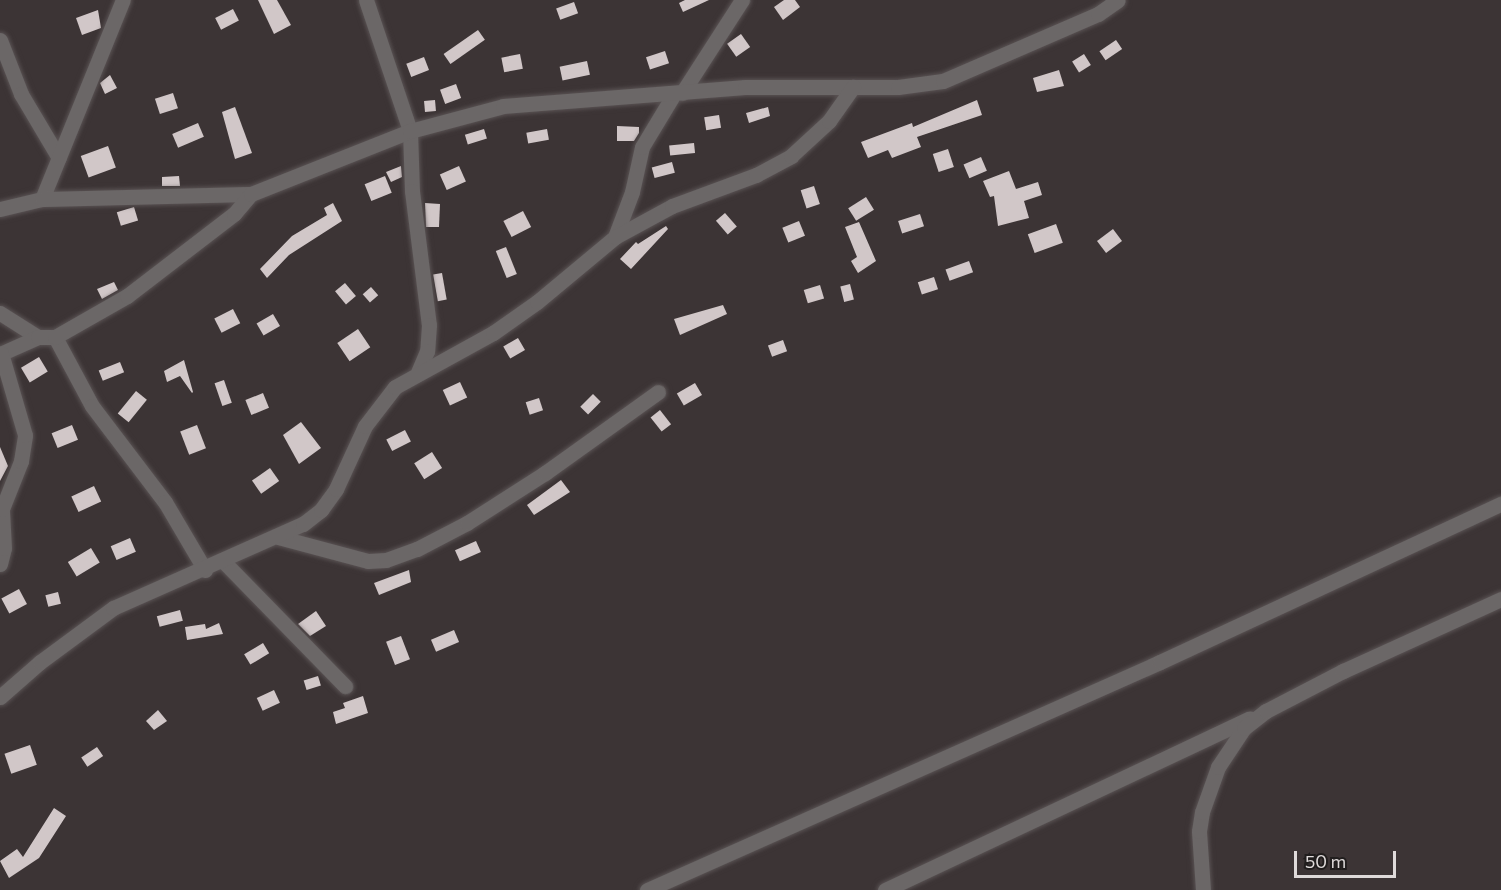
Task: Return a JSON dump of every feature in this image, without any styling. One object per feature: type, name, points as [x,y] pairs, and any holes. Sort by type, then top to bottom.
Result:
[{"type":"street","points":[[42,199],[123,0]]},
{"type":"street","points":[[366,0],[410,131],[412,191],[429,325],[427,351],[418,372]]},
{"type":"street","points":[[615,237],[632,192],[642,147],[742,0]]},
{"type":"street","points":[[0,209],[42,199],[251,194],[410,131],[503,106],[746,87],[898,87],[943,81],[1098,14],[1118,0]]},
{"type":"street","points":[[0,40],[21,94],[59,158]]},
{"type":"street","points":[[0,698],[95,619],[303,524],[327,504],[343,479],[375,408],[395,387],[418,372],[493,333],[537,303],[615,237],[672,206],[756,175],[791,156],[829,121],[853,87]]},
{"type":"street","points":[[0,564],[4,548],[2,509],[21,461],[25,435],[1,354],[38,337],[55,337],[127,296],[234,214],[251,194]]},
{"type":"street","points":[[0,313],[38,337]]},
{"type":"street","points":[[55,337],[92,406],[165,502],[205,570]]},
{"type":"street","points":[[278,537],[368,561],[386,560],[417,549],[459,528],[545,473],[658,392]]},
{"type":"street","points":[[647,890],[1160,662],[1501,504]]},
{"type":"street","points":[[223,561],[345,686]]},
{"type":"street","points":[[885,890],[1501,599]]},
{"type":"street","points":[[1203,890],[1199,831],[1209,786],[1229,746],[1266,711]]},
{"type":"building","points":[[258,0],[277,0],[291,25],[274,34]]},
{"type":"building","points":[[685,0],[709,0],[683,12],[679,3]]},
{"type":"building","points":[[784,0],[795,0],[800,7],[783,20],[774,7]]},
{"type":"building","points":[[574,2],[578,13],[560,20],[556,8]]},
{"type":"building","points":[[233,9],[239,21],[221,30],[215,18]]},
{"type":"building","points":[[98,10],[101,28],[82,35],[76,18]]},
{"type":"building","points":[[478,30],[485,40],[450,64],[444,54]]},
{"type":"building","points":[[741,34],[750,47],[736,57],[727,44]]},
{"type":"building","points":[[1116,40],[1122,49],[1106,60],[1099,51]]},
{"type":"building","points":[[665,51],[669,63],[650,70],[646,57]]},
{"type":"building","points":[[520,54],[523,69],[504,72],[501,58]]},
{"type":"building","points":[[1084,54],[1091,65],[1079,72],[1072,61]]},
{"type":"building","points":[[424,57],[429,70],[411,77],[406,64]]},
{"type":"building","points":[[587,61],[590,75],[563,81],[560,67]]},
{"type":"building","points":[[1059,70],[1064,86],[1037,92],[1033,78]]},
{"type":"building","points":[[110,75],[117,88],[105,94],[100,83]]},
{"type":"building","points":[[456,84],[461,98],[445,104],[440,90]]},
{"type":"building","points":[[173,93],[178,108],[160,114],[155,99]]},
{"type":"building","points":[[435,100],[436,111],[425,112],[424,101]]},
{"type":"building","points":[[977,100],[982,115],[917,137],[921,147],[892,158],[888,150],[868,158],[861,142],[912,123],[913,127]]},
{"type":"building","points":[[235,107],[252,153],[235,159],[222,112]]},
{"type":"building","points":[[768,107],[770,116],[749,123],[746,113]]},
{"type":"building","points":[[719,115],[721,128],[706,130],[704,117]]},
{"type":"building","points":[[198,123],[204,137],[178,148],[172,134]]},
{"type":"building","points":[[617,126],[639,127],[639,133],[634,141],[617,141]]},
{"type":"building","points":[[484,129],[487,139],[468,144],[465,135]]},
{"type":"building","points":[[547,129],[549,140],[528,143],[526,133]]},
{"type":"building","points":[[694,143],[695,153],[670,156],[669,146]]},
{"type":"building","points":[[108,146],[116,168],[89,178],[81,156]]},
{"type":"building","points":[[948,149],[954,167],[939,172],[933,154]]},
{"type":"building","points":[[981,157],[987,171],[969,178],[964,164]]},
{"type":"building","points":[[672,162],[675,173],[655,178],[652,167]]},
{"type":"building","points":[[401,166],[402,177],[391,182],[386,172]]},
{"type":"building","points":[[459,166],[466,182],[447,190],[440,175]]},
{"type":"building","points":[[1009,171],[1016,189],[1038,182],[1042,195],[1024,201],[1029,218],[998,226],[994,196],[990,197],[983,181]]},
{"type":"building","points":[[179,176],[180,186],[162,186],[162,177]]},
{"type":"building","points":[[385,176],[392,193],[371,201],[365,184]]},
{"type":"building","points":[[814,186],[820,204],[807,208],[801,190]]},
{"type":"building","points":[[866,197],[874,210],[856,221],[848,208]]},
{"type":"building","points":[[333,203],[342,221],[289,255],[267,278],[260,269],[292,236],[327,215],[324,208]]},
{"type":"building","points":[[425,203],[440,204],[439,227],[426,227]]},
{"type":"building","points":[[134,207],[138,220],[121,226],[117,212]]},
{"type":"building","points":[[523,211],[531,227],[512,237],[503,221]]},
{"type":"building","points":[[725,213],[737,227],[728,234],[716,221]]},
{"type":"building","points":[[920,214],[924,226],[902,233],[898,221]]},
{"type":"building","points":[[799,221],[805,236],[788,243],[782,228]]},
{"type":"building","points":[[859,222],[876,261],[858,273],[851,261],[857,257],[845,227]]},
{"type":"building","points":[[1056,224],[1063,243],[1035,253],[1028,234]]},
{"type":"building","points":[[666,226],[668,229],[631,269],[620,259],[636,242],[638,244]]},
{"type":"building","points":[[1113,229],[1122,241],[1106,253],[1097,241]]},
{"type":"building","points":[[506,247],[517,274],[507,278],[496,251]]},
{"type":"building","points":[[969,261],[973,272],[950,281],[946,270]]},
{"type":"building","points":[[442,273],[447,300],[438,301],[433,275]]},
{"type":"building","points":[[934,277],[938,289],[922,295],[918,282]]},
{"type":"building","points":[[114,282],[118,290],[102,299],[97,289]]},
{"type":"building","points":[[345,283],[356,296],[346,304],[335,291]]},
{"type":"building","points":[[850,284],[854,300],[844,302],[840,286]]},
{"type":"building","points":[[820,285],[824,298],[808,303],[804,290]]},
{"type":"building","points":[[371,287],[378,295],[370,303],[363,294]]},
{"type":"building","points":[[723,305],[727,314],[680,335],[674,319]]},
{"type":"building","points":[[233,309],[240,323],[222,333],[214,319]]},
{"type":"building","points":[[273,314],[280,326],[264,336],[257,324]]},
{"type":"building","points":[[358,329],[370,347],[350,361],[337,343]]},
{"type":"building","points":[[518,338],[525,350],[510,359],[503,346]]},
{"type":"building","points":[[783,340],[787,351],[772,357],[768,345]]},
{"type":"building","points":[[39,357],[48,372],[30,382],[21,368]]},
{"type":"building","points":[[184,360],[192,393],[180,376],[167,382],[164,371]]},
{"type":"building","points":[[120,362],[124,372],[103,381],[99,371]]},
{"type":"building","points":[[224,380],[232,403],[222,406],[215,383]]},
{"type":"building","points":[[460,382],[467,397],[450,405],[443,390]]},
{"type":"building","points":[[695,383],[702,395],[684,406],[677,394]]},
{"type":"building","points":[[136,391],[147,400],[129,422],[118,414]]},
{"type":"building","points":[[263,393],[269,408],[251,415],[245,400]]},
{"type":"building","points":[[593,394],[601,402],[588,415],[580,407]]},
{"type":"building","points":[[539,398],[543,410],[530,415],[526,402]]},
{"type":"building","points":[[660,410],[671,424],[662,432],[651,417]]},
{"type":"building","points":[[301,422],[321,448],[299,464],[283,435]]},
{"type":"building","points":[[72,425],[78,440],[58,448],[52,433]]},
{"type":"building","points":[[197,425],[206,448],[189,455],[180,431]]},
{"type":"building","points":[[405,430],[411,442],[392,451],[386,440]]},
{"type":"building","points":[[0,447],[8,466],[0,481]]},
{"type":"building","points":[[432,452],[442,468],[424,479],[414,463]]},
{"type":"building","points":[[270,468],[279,481],[261,494],[252,481]]},
{"type":"building","points":[[561,480],[570,492],[534,515],[527,505]]},
{"type":"building","points":[[94,486],[101,501],[79,512],[71,497]]},
{"type":"building","points":[[130,538],[136,552],[117,560],[111,546]]},
{"type":"building","points":[[476,541],[481,552],[460,561],[455,550]]},
{"type":"building","points":[[91,548],[100,563],[77,576],[68,562]]},
{"type":"building","points":[[409,570],[411,582],[379,595],[374,583]]},
{"type":"building","points":[[19,589],[27,604],[9,613],[1,598]]},
{"type":"building","points":[[58,592],[61,604],[48,607],[45,595]]},
{"type":"building","points":[[180,610],[183,621],[160,627],[157,616]]},
{"type":"building","points":[[316,611],[326,626],[310,636],[298,624]]},
{"type":"building","points":[[219,623],[223,634],[187,640],[185,627],[205,624],[206,629]]},
{"type":"building","points":[[454,630],[459,642],[436,652],[431,640]]},
{"type":"building","points":[[401,636],[410,659],[395,665],[386,642]]},
{"type":"building","points":[[263,643],[269,653],[250,665],[244,654]]},
{"type":"building","points":[[318,676],[321,686],[307,690],[304,680]]},
{"type":"building","points":[[274,690],[280,703],[263,711],[257,698]]},
{"type":"building","points":[[363,696],[368,713],[336,724],[333,712],[345,708],[343,703]]},
{"type":"building","points":[[158,710],[167,721],[154,730],[146,721]]},
{"type":"building","points":[[30,745],[37,765],[11,774],[4,754]]},
{"type":"building","points":[[97,747],[103,756],[87,767],[81,758]]},
{"type":"building","points":[[54,808],[66,816],[39,858],[9,878],[0,861],[17,849],[23,857]]}]
